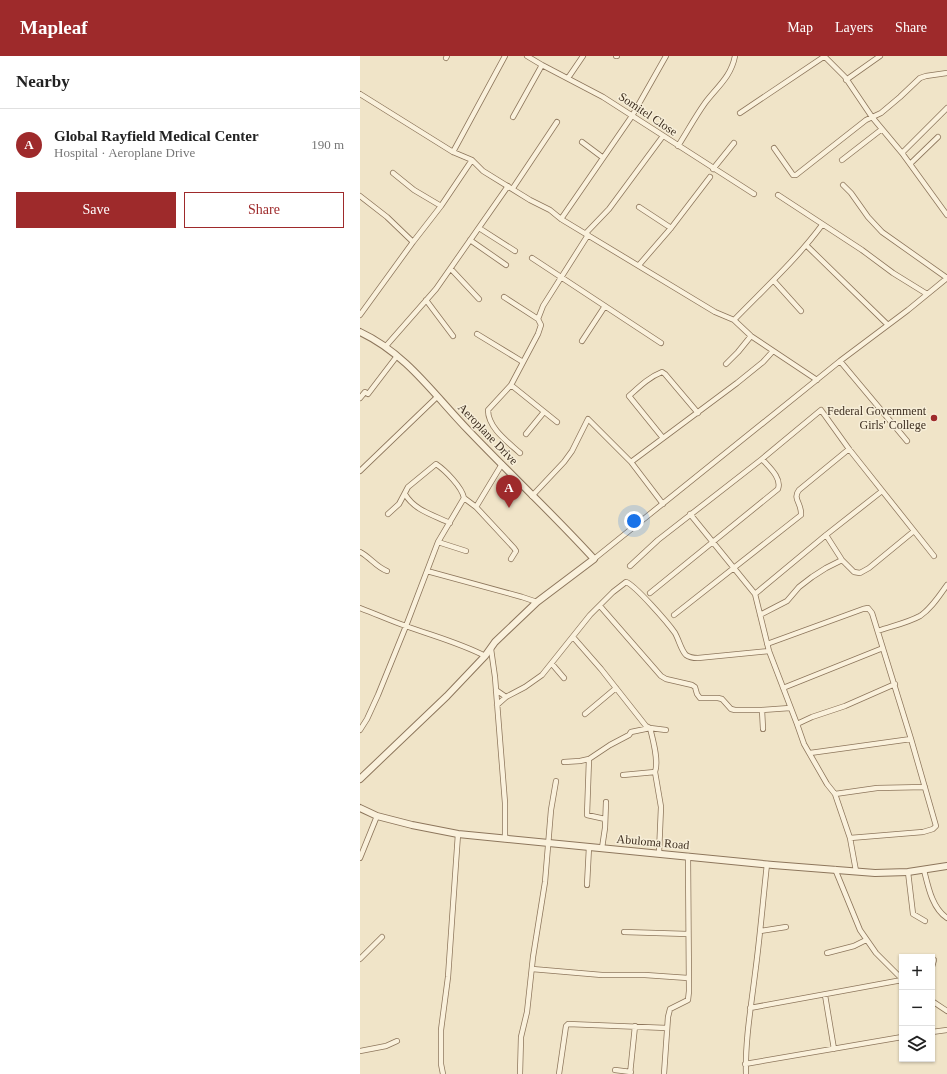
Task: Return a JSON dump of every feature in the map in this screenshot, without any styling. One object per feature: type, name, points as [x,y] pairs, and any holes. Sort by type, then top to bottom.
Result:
[{"type":"street","points":[[453,152],[505,56]]},
{"type":"street","name":"Somitel Close","points":[[527,56],[603,97],[754,194]]},
{"type":"street","points":[[568,78],[583,56]]},
{"type":"street","points":[[561,219],[602,157],[632,116],[666,56]]},
{"type":"street","points":[[678,146],[705,103],[728,75],[733,66],[735,56]]},
{"type":"street","points":[[740,113],[825,56],[846,80],[872,117],[902,153],[947,216]]},
{"type":"street","points":[[846,80],[880,56]]},
{"type":"street","points":[[513,117],[542,65]]},
{"type":"street","points":[[774,148],[793,174],[796,175],[866,120],[881,113],[920,78],[947,74]]},
{"type":"street","points":[[360,94],[453,152],[472,160],[483,171],[530,200],[550,210],[561,219],[715,312],[734,320],[751,336],[817,380]]},
{"type":"street","points":[[902,153],[947,108]]},
{"type":"street","points":[[386,346],[436,289],[470,240],[557,122]]},
{"type":"street","points":[[842,160],[882,129]]},
{"type":"street","points":[[538,319],[543,306],[562,278],[587,234],[609,209],[664,136]]},
{"type":"street","points":[[910,164],[938,137]]},
{"type":"street","points":[[582,142],[602,157]]},
{"type":"street","points":[[713,169],[734,143]]},
{"type":"street","points":[[360,315],[441,206],[472,160]]},
{"type":"street","points":[[393,173],[414,190],[441,206]]},
{"type":"street","points":[[639,265],[671,228],[710,178]]},
{"type":"street","points":[[360,779],[447,696],[485,656],[498,639],[537,602],[594,559],[840,361],[947,278],[882,232],[843,185]]},
{"type":"street","points":[[778,195],[862,250],[893,273],[927,294]]},
{"type":"street","points":[[360,196],[387,217],[413,242]]},
{"type":"street","points":[[639,207],[671,228]]},
{"type":"street","points":[[734,320],[774,281],[822,225]]},
{"type":"street","points":[[479,228],[515,251]]},
{"type":"street","points":[[470,240],[506,265]]},
{"type":"street","points":[[806,245],[888,325]]},
{"type":"street","points":[[532,258],[661,342]]},
{"type":"street","points":[[451,269],[479,298]]},
{"type":"street","points":[[774,281],[800,310]]},
{"type":"street","points":[[504,297],[538,319],[541,325],[538,334],[511,385],[488,410],[489,420],[500,434],[520,454]]},
{"type":"street","points":[[426,300],[453,336]]},
{"type":"street","points":[[582,340],[605,306]]},
{"type":"street","name":"Aeroplane Drive","points":[[360,332],[386,346],[418,374],[436,397],[594,559]]},
{"type":"street","points":[[477,334],[523,362]]},
{"type":"street","points":[[726,364],[751,336]]},
{"type":"street","points":[[631,462],[750,373],[773,351]]},
{"type":"street","points":[[360,389],[368,394],[397,356]]},
{"type":"street","points":[[840,361],[907,441]]},
{"type":"street","points":[[663,438],[629,396],[642,385],[662,372],[698,413]]},
{"type":"street","points":[[511,385],[557,422]]},
{"type":"street","points":[[360,398],[365,392]]},
{"type":"street","points":[[360,471],[436,397]]},
{"type":"street","points":[[630,566],[658,540],[762,459],[821,410],[849,449],[934,556]]},
{"type":"street","points":[[526,434],[544,412]]},
{"type":"street","points":[[532,496],[564,462],[588,419],[631,462],[663,504]]},
{"type":"street","points":[[674,615],[800,515],[802,509],[796,498],[796,494],[849,449]]},
{"type":"street","points":[[650,593],[712,541],[778,489],[779,485],[777,478],[762,459]]},
{"type":"street","points":[[360,730],[378,695],[438,542],[464,498],[464,493],[443,468],[436,464],[408,487],[399,504],[388,514]]},
{"type":"street","points":[[476,507],[502,464]]},
{"type":"street","points":[[754,594],[882,491]]},
{"type":"street","points":[[405,494],[409,501],[419,509],[450,523]]},
{"type":"street","points":[[464,498],[476,507],[516,551],[511,559]]},
{"type":"street","points":[[690,514],[754,594],[769,651],[804,744],[827,784],[835,794],[850,838],[856,871]]},
{"type":"street","points":[[826,535],[842,560],[854,572],[860,573],[869,568],[914,531]]},
{"type":"street","points":[[438,542],[466,551]]},
{"type":"street","points":[[360,552],[366,555],[381,569],[386,571]]},
{"type":"street","points":[[760,615],[787,601],[799,587],[812,577],[842,560]]},
{"type":"street","points":[[427,570],[537,602]]},
{"type":"street","points":[[497,705],[506,697],[534,681],[552,664],[590,615],[626,582],[636,589],[656,611],[674,633],[686,654],[690,657],[698,658],[769,651]]},
{"type":"street","points":[[878,631],[907,622],[921,615],[932,605],[947,585]]},
{"type":"street","points":[[600,606],[661,676],[666,679],[692,685],[695,687],[700,698],[722,699],[730,709],[735,710],[790,708]]},
{"type":"street","points":[[767,644],[862,609],[868,608],[872,613],[926,787],[936,826],[933,829],[924,832],[850,838]]},
{"type":"street","points":[[360,609],[454,642],[485,656]]},
{"type":"street","points":[[572,637],[616,688],[646,726],[650,728],[655,751],[655,772],[661,807],[659,853]]},
{"type":"street","points":[[783,688],[883,648]]},
{"type":"street","points":[[491,649],[496,690],[505,803],[505,839]]},
{"type":"street","points":[[552,664],[564,678]]},
{"type":"street","points":[[797,724],[812,717],[845,706],[894,684]]},
{"type":"street","points":[[585,714],[616,688]]},
{"type":"street","points":[[496,690],[506,697]]},
{"type":"street","points":[[762,710],[764,730]]},
{"type":"street","points":[[564,762],[590,759],[610,745],[629,735],[631,732],[650,728],[666,730]]},
{"type":"street","points":[[810,753],[911,739]]},
{"type":"street","points":[[590,759],[587,815],[605,819]]},
{"type":"street","points":[[623,774],[655,772]]},
{"type":"street","points":[[520,1074],[521,1037],[527,1012],[545,882],[551,810],[556,781]]},
{"type":"street","points":[[835,794],[877,788],[926,787]]},
{"type":"street","points":[[602,848],[606,802]]},
{"type":"street","name":"Abuloma Road","points":[[360,808],[377,816],[436,830],[505,839],[876,873],[908,872],[947,866]]},
{"type":"street","points":[[360,858],[377,816]]},
{"type":"street","points":[[443,1074],[441,1064],[441,1030],[448,977],[458,834]]},
{"type":"street","points":[[587,885],[589,847]]},
{"type":"street","points":[[664,1074],[668,1017],[670,1009],[688,1000],[688,856]]},
{"type":"street","points":[[746,1074],[745,1064],[750,1008],[767,864]]},
{"type":"street","points":[[835,869],[860,930],[876,953],[899,976]]},
{"type":"street","points":[[924,870],[933,900],[942,914],[947,918]]},
{"type":"street","points":[[908,872],[913,914],[925,921]]},
{"type":"street","points":[[760,932],[786,927]]},
{"type":"street","points":[[624,932],[688,934]]},
{"type":"street","points":[[360,959],[382,937]]},
{"type":"street","points":[[827,953],[849,948],[866,940]]},
{"type":"street","points":[[532,969],[602,975],[645,975],[688,978]]},
{"type":"street","points":[[750,1008],[825,995],[899,980]]},
{"type":"street","points":[[825,995],[834,1049]]},
{"type":"street","points":[[935,1003],[947,1011]]},
{"type":"street","points":[[559,1074],[566,1026],[568,1024],[667,1028]]},
{"type":"street","points":[[615,1070],[631,1073],[635,1026]]},
{"type":"street","points":[[935,1032],[947,1030]]},
{"type":"street","points":[[745,1064],[899,1038]]},
{"type":"street","points":[[360,1051],[386,1046],[397,1041]]},
{"type":"place","name":"Federal Government Girls' College","points":[[934,418]]},
{"type":"place","name":"Global Rayfield Medical Center","points":[[509,508]]}]
